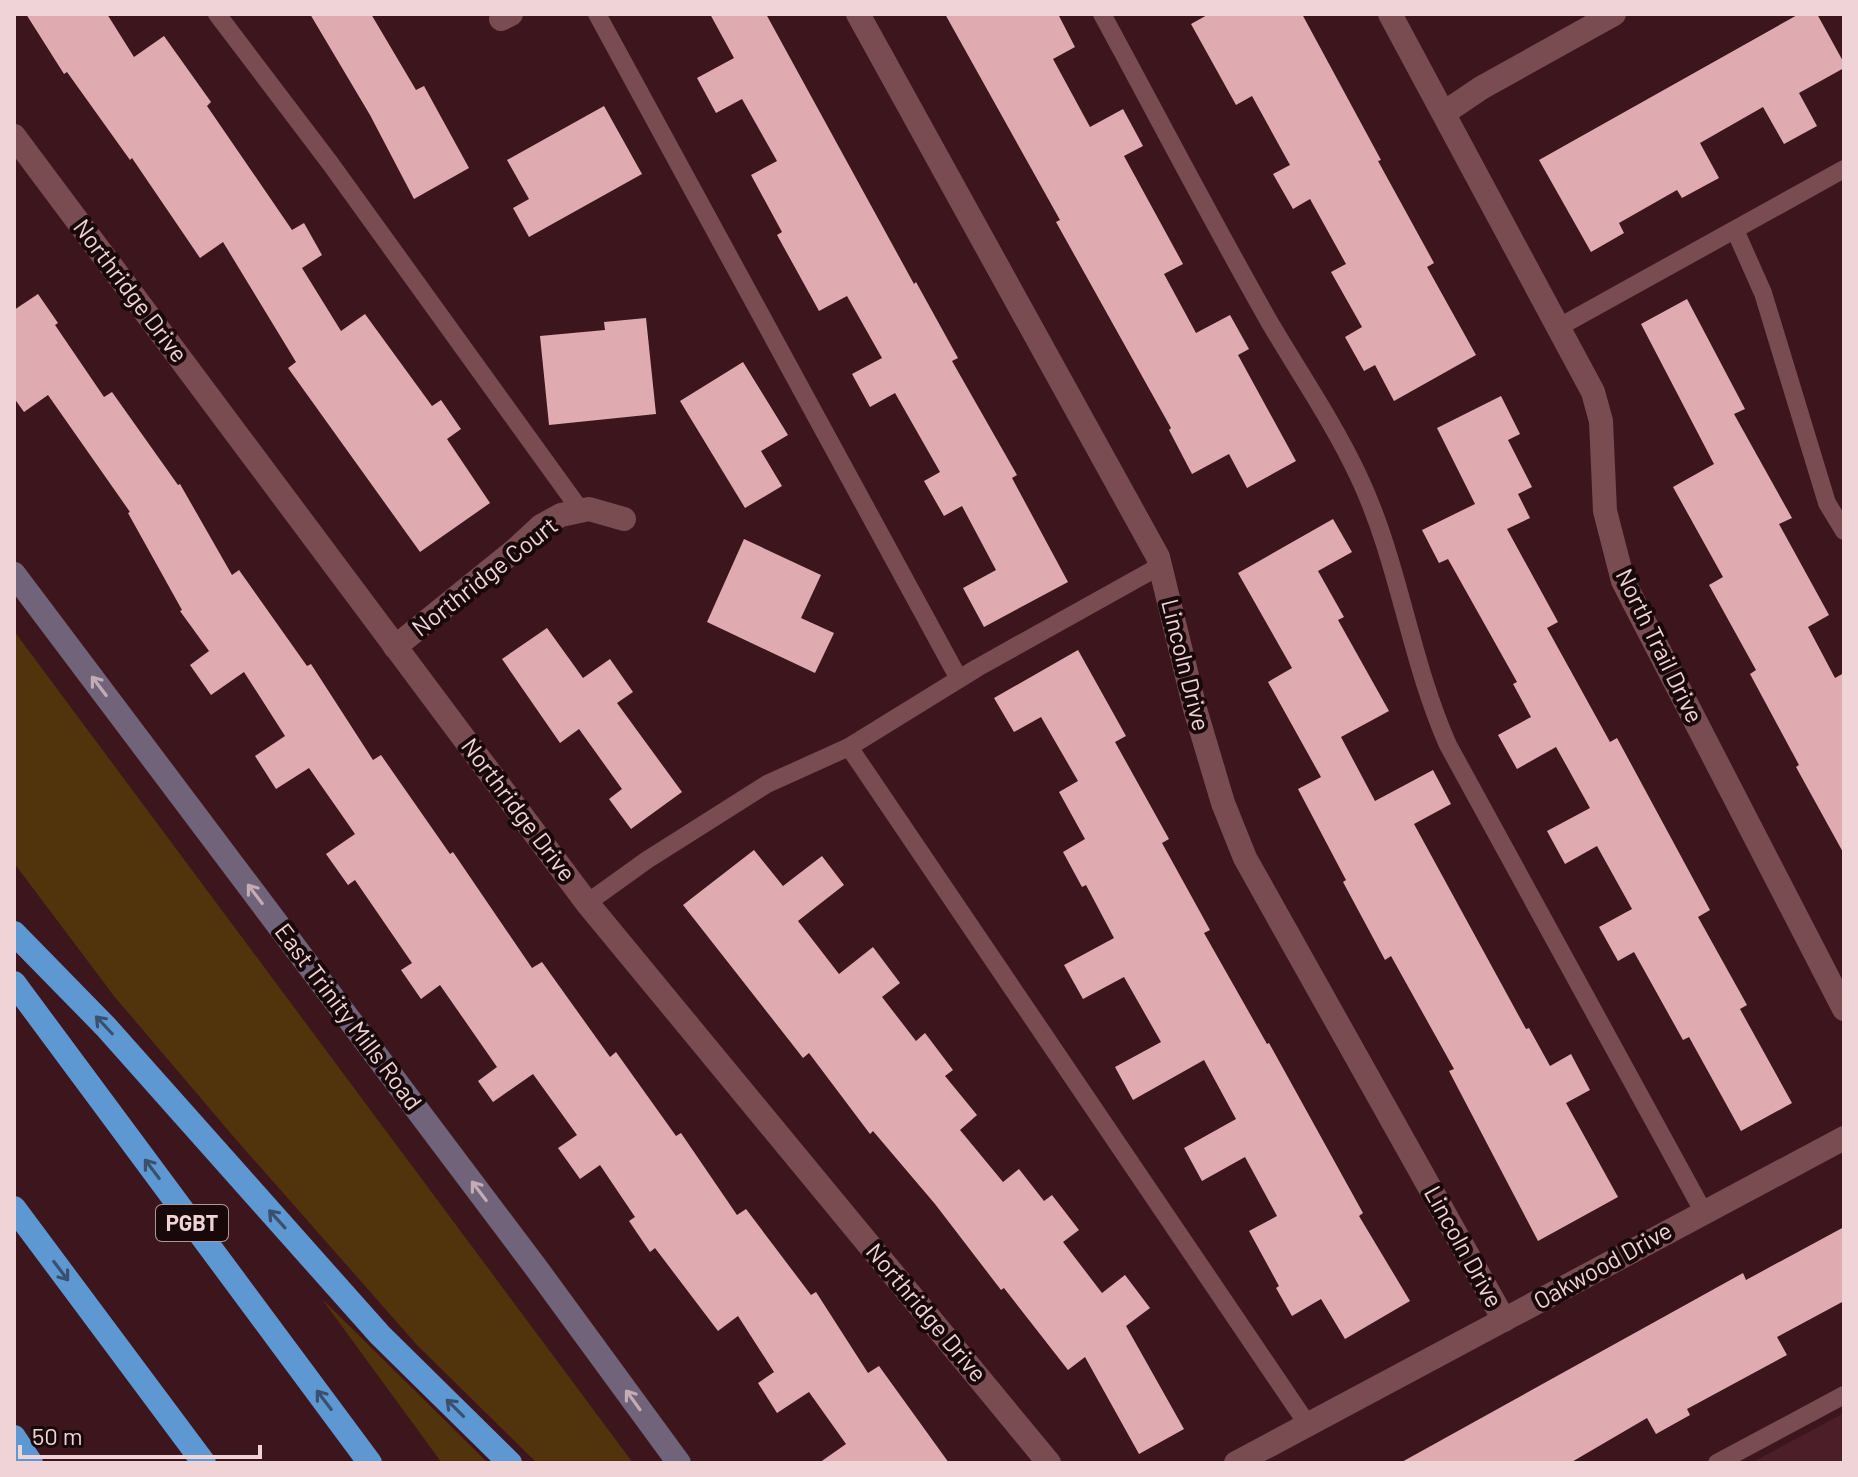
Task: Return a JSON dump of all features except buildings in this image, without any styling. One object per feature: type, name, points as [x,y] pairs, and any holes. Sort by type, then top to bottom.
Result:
[{"type":"highway","points":[[14,933],[106,1027],[380,1335],[510,1463]]},
{"type":"highway","name":"PGBT","points":[[14,983],[370,1463]]},
{"type":"highway","points":[[14,1208],[204,1463]]},
{"type":"highway","points":[[14,1437],[31,1463]]},
{"type":"main road","name":"East Trinity Mills Road","points":[[14,574],[518,1243],[679,1463]]},
{"type":"street","name":"Lincoln Drive","points":[[858,14],[1158,557],[1199,722],[1223,803],[1245,858],[1504,1320]]},
{"type":"street","name":"North Trail Drive","points":[[1390,14],[1593,392],[1601,421],[1605,511],[1623,581],[1844,1009]]},
{"type":"street","points":[[1444,113],[1481,88],[1614,14]]},
{"type":"street","name":"Northridge Drive","points":[[14,136],[587,903],[1049,1463]]},
{"type":"street","name":"Northridge Court","points":[[395,647],[541,526],[561,515],[589,509],[624,519]]},
{"type":"street","name":"Oakwood Drive","points":[[1236,1463],[1844,1138]]},
{"type":"lane","points":[[217,14],[330,163],[581,511]]},
{"type":"lane","points":[[597,14],[959,679]]},
{"type":"lane","points":[[1102,14],[1255,294],[1328,415],[1360,477],[1383,536],[1420,676],[1448,745],[1703,1211]]},
{"type":"lane","points":[[1559,327],[1844,169]]},
{"type":"lane","points":[[1735,230],[1763,293],[1827,503],[1844,531]]},
{"type":"lane","points":[[587,903],[647,860],[767,784],[849,747],[959,679],[1160,566]]},
{"type":"lane","points":[[849,747],[1308,1425]]},
{"type":"lane","points":[[1717,1463],[1844,1395]]},
{"type":"shaded area","points":[[14,631],[633,1463],[537,1463],[417,1345],[233,1136],[114,996],[14,863]]},
{"type":"shaded area","points":[[322,1299],[488,1463],[442,1463]]},
{"type":"shaded area","points":[[1844,1413],[1844,1463],[1751,1463]]}]
